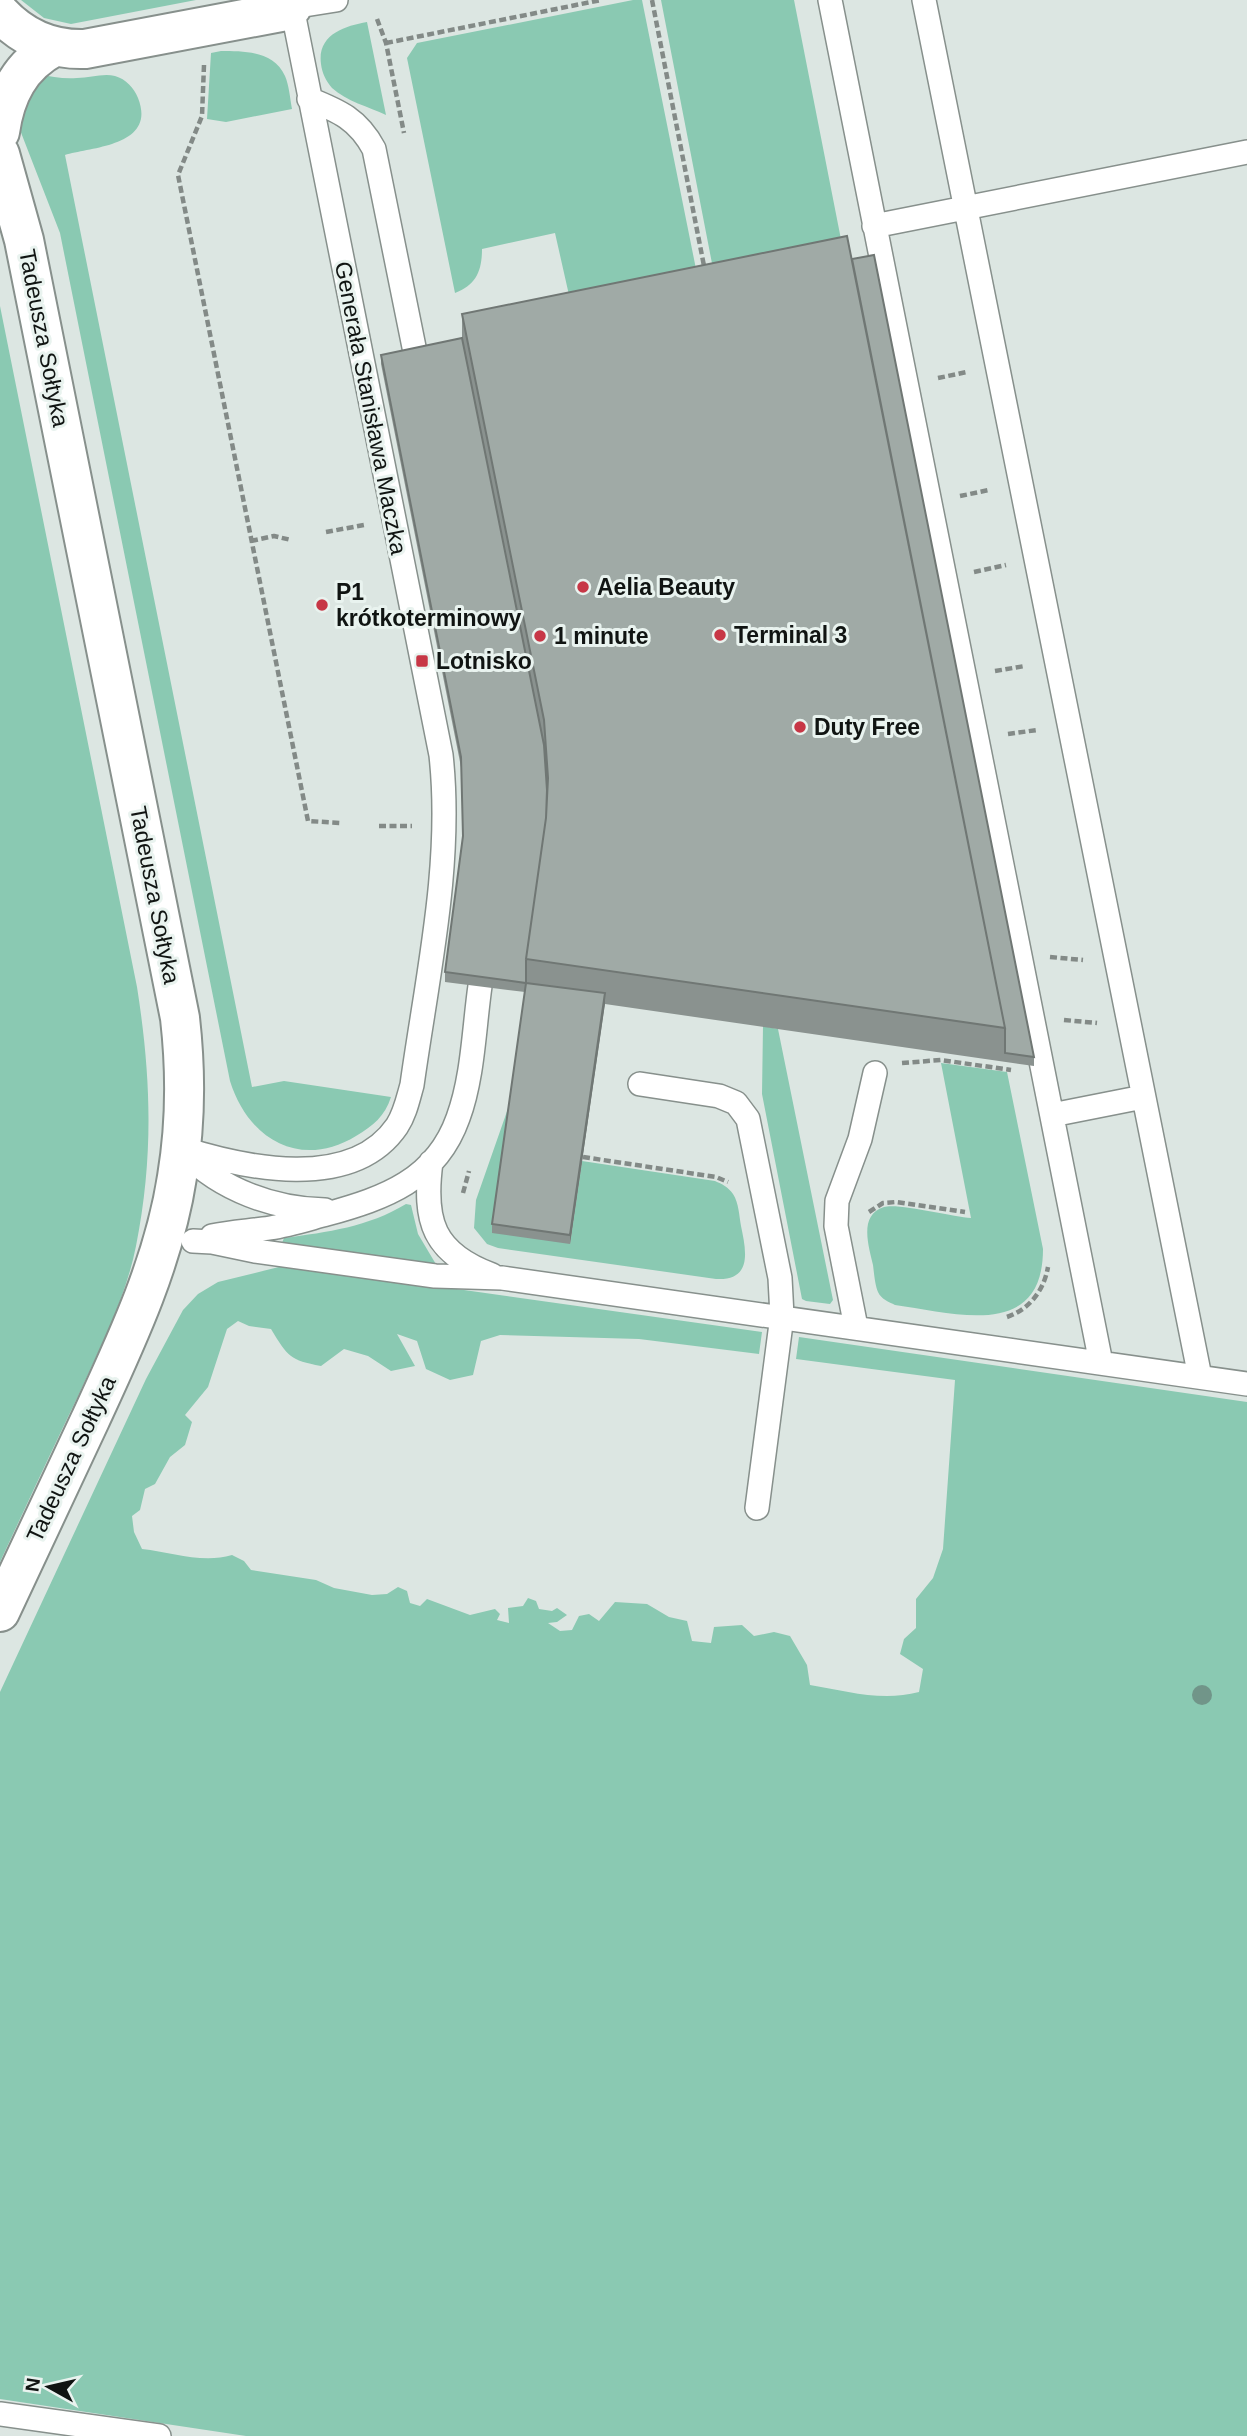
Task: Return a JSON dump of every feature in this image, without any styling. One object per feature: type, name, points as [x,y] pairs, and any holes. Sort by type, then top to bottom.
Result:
[{"type":"street","points":[[0,13],[36,41],[54,47],[85,49],[286,11],[293,3]]},
{"type":"street","points":[[0,145],[8,97],[15,83],[28,64],[54,47]]},
{"type":"street","name":"Tadeusza Sołtyka","points":[[0,145],[24,240],[180,1018],[185,1104],[175,1187],[177,1244],[134,1321],[0,1612]]},
{"type":"lane","points":[[293,3],[336,0]]},
{"type":"lane","points":[[831,0],[1101,1363]]},
{"type":"lane","points":[[923,0],[1200,1377]]},
{"type":"lane","name":"Generała Stanisława Maczka","points":[[181,1148],[221,1161],[255,1167],[289,1170],[318,1168],[340,1164],[364,1154],[382,1142],[397,1126],[412,1085],[444,858],[445,790],[441,755],[309,99],[293,3]]},
{"type":"lane","points":[[309,99],[352,120],[364,131],[374,149],[416,357]]},
{"type":"lane","points":[[874,226],[1247,152]]},
{"type":"lane","points":[[177,1244],[270,1228],[382,1198],[400,1188],[431,1162],[447,1141],[458,1118],[466,1091],[480,986]]},
{"type":"lane","points":[[856,1327],[836,1226],[837,1201],[860,1139],[875,1073]]},
{"type":"lane","points":[[640,1084],[719,1097],[736,1103],[748,1119],[780,1278],[782,1316],[757,1508]]},
{"type":"lane","points":[[1052,1115],[1143,1097]]},
{"type":"lane","points":[[181,1148],[211,1176],[233,1189],[293,1206],[340,1210]]},
{"type":"lane","points":[[431,1162],[427,1193],[436,1232],[446,1247],[464,1261],[502,1278]]},
{"type":"lane","points":[[177,1244],[212,1242],[255,1251],[435,1276],[502,1278],[1247,1384]]},
{"type":"lane","points":[[0,2414],[159,2436]]},
{"type":"path","points":[[386,43],[601,0]]},
{"type":"path","points":[[652,0],[706,276]]},
{"type":"path","points":[[205,56],[202,116],[178,175],[308,821],[341,823]]},
{"type":"path","points":[[927,380],[976,370]]},
{"type":"path","points":[[950,498],[1000,488]]},
{"type":"path","points":[[327,532],[376,522]]},
{"type":"path","points":[[251,541],[274,537],[290,540]]},
{"type":"path","points":[[966,574],[1016,564]]},
{"type":"path","points":[[986,673],[1028,666]]},
{"type":"path","points":[[998,735],[1041,729]]},
{"type":"path","points":[[379,825],[415,826]]},
{"type":"path","points":[[1043,956],[1087,959]]},
{"type":"path","points":[[1056,1019],[1109,1024]]},
{"type":"path","points":[[940,1060],[1006,1069]]},
{"type":"path","points":[[583,1157],[716,1177],[726,1180],[736,1189]]},
{"type":"path","points":[[864,1221],[871,1209],[883,1203],[896,1202],[965,1212]]},
{"type":"path","points":[[997,1320],[1028,1306],[1041,1289],[1049,1259]]},
{"type":"green space","points":[[21,0],[196,0],[71,24],[44,18]]},
{"type":"green space","points":[[642,0],[696,269],[569,295],[555,233],[482,249],[481,264],[473,281],[455,293],[407,58],[417,43]]},
{"type":"green space","points":[[661,0],[794,0],[847,270],[716,284]]},
{"type":"green space","points":[[367,22],[386,115],[338,93],[323,74],[321,54],[328,39],[341,29]]},
{"type":"green space","points":[[221,51],[258,54],[274,62],[285,76],[292,109],[226,122],[207,119],[211,53]]},
{"type":"green space","points":[[39,74],[67,78],[115,76],[129,84],[138,98],[141,114],[138,126],[130,135],[105,146],[65,155],[252,1087],[284,1081],[391,1097],[382,1115],[373,1124],[335,1146],[315,1150],[296,1149],[279,1143],[263,1133],[249,1119],[230,1081],[60,233],[20,130],[19,104]]},
{"type":"green space","points":[[0,306],[137,987],[148,1084],[148,1148],[142,1213],[126,1284],[104,1340],[0,1562]]},
{"type":"green space","points":[[763,1026],[778,1029],[833,1300],[830,1304],[802,1299],[762,1094]]},
{"type":"green space","points":[[941,1063],[1007,1072],[1043,1249],[1039,1278],[1028,1298],[1012,1309],[992,1315],[943,1313],[895,1305],[881,1297],[875,1282],[867,1232],[871,1217],[876,1211],[891,1206],[971,1218]]},
{"type":"green space","points":[[511,1100],[570,1244],[582,1161],[715,1181],[725,1186],[733,1194],[738,1210],[745,1254],[741,1269],[736,1275],[716,1279],[498,1248],[487,1244],[474,1228],[476,1200]]},
{"type":"green space","points":[[406,1204],[411,1205],[418,1234],[437,1266],[285,1246],[282,1243],[284,1238],[332,1231],[362,1223]]},
{"type":"green space","points":[[287,1265],[762,1332],[759,1354],[639,1339],[500,1335],[481,1341],[473,1375],[450,1380],[426,1369],[417,1341],[397,1334],[415,1366],[391,1371],[368,1356],[344,1349],[321,1366],[302,1362],[291,1356],[271,1329],[249,1326],[238,1321],[227,1329],[208,1387],[185,1415],[192,1422],[185,1445],[170,1457],[155,1484],[145,1489],[140,1510],[132,1516],[134,1532],[142,1549],[198,1558],[232,1555],[244,1561],[251,1570],[316,1580],[334,1588],[372,1595],[387,1594],[398,1587],[407,1591],[410,1603],[420,1606],[427,1599],[470,1615],[495,1609],[500,1614],[497,1620],[509,1623],[508,1608],[523,1606],[528,1598],[536,1601],[539,1609],[552,1611],[557,1608],[567,1615],[557,1622],[548,1623],[560,1631],[572,1630],[579,1616],[589,1614],[599,1621],[615,1602],[647,1604],[669,1617],[687,1621],[692,1641],[711,1643],[714,1627],[742,1625],[754,1636],[774,1632],[790,1636],[807,1665],[810,1685],[864,1695],[891,1696],[919,1692],[923,1669],[900,1654],[904,1639],[916,1628],[916,1599],[933,1578],[943,1549],[955,1380],[796,1359],[799,1337],[1247,1402],[1247,2436],[246,2436],[0,2399],[0,1692],[146,1379],[183,1310],[198,1294],[218,1282]]},
{"type":"building","name":"Terminal 3","points":[[847,236],[1005,1028],[526,959],[546,818],[548,778],[544,720],[462,314]]},
{"type":"building","points":[[874,255],[1034,1057],[1005,1053],[1005,1028],[852,259]]},
{"type":"building","points":[[462,338],[544,745],[546,818],[526,959],[526,983],[445,972],[463,836],[461,757],[381,355]]},
{"type":"building","points":[[526,983],[605,993],[570,1235],[492,1224]]},
{"type":"place","name":"Aelia Beauty","points":[[583,587]]},
{"type":"place","name":"P1 krótkoterminowy","points":[[322,605]]},
{"type":"place","name":"Terminal 3","points":[[720,635]]},
{"type":"place","name":"1 minute","points":[[540,636]]},
{"type":"place","name":"Lotnisko","points":[[422,661]]},
{"type":"place","name":"Duty Free","points":[[800,727]]}]
